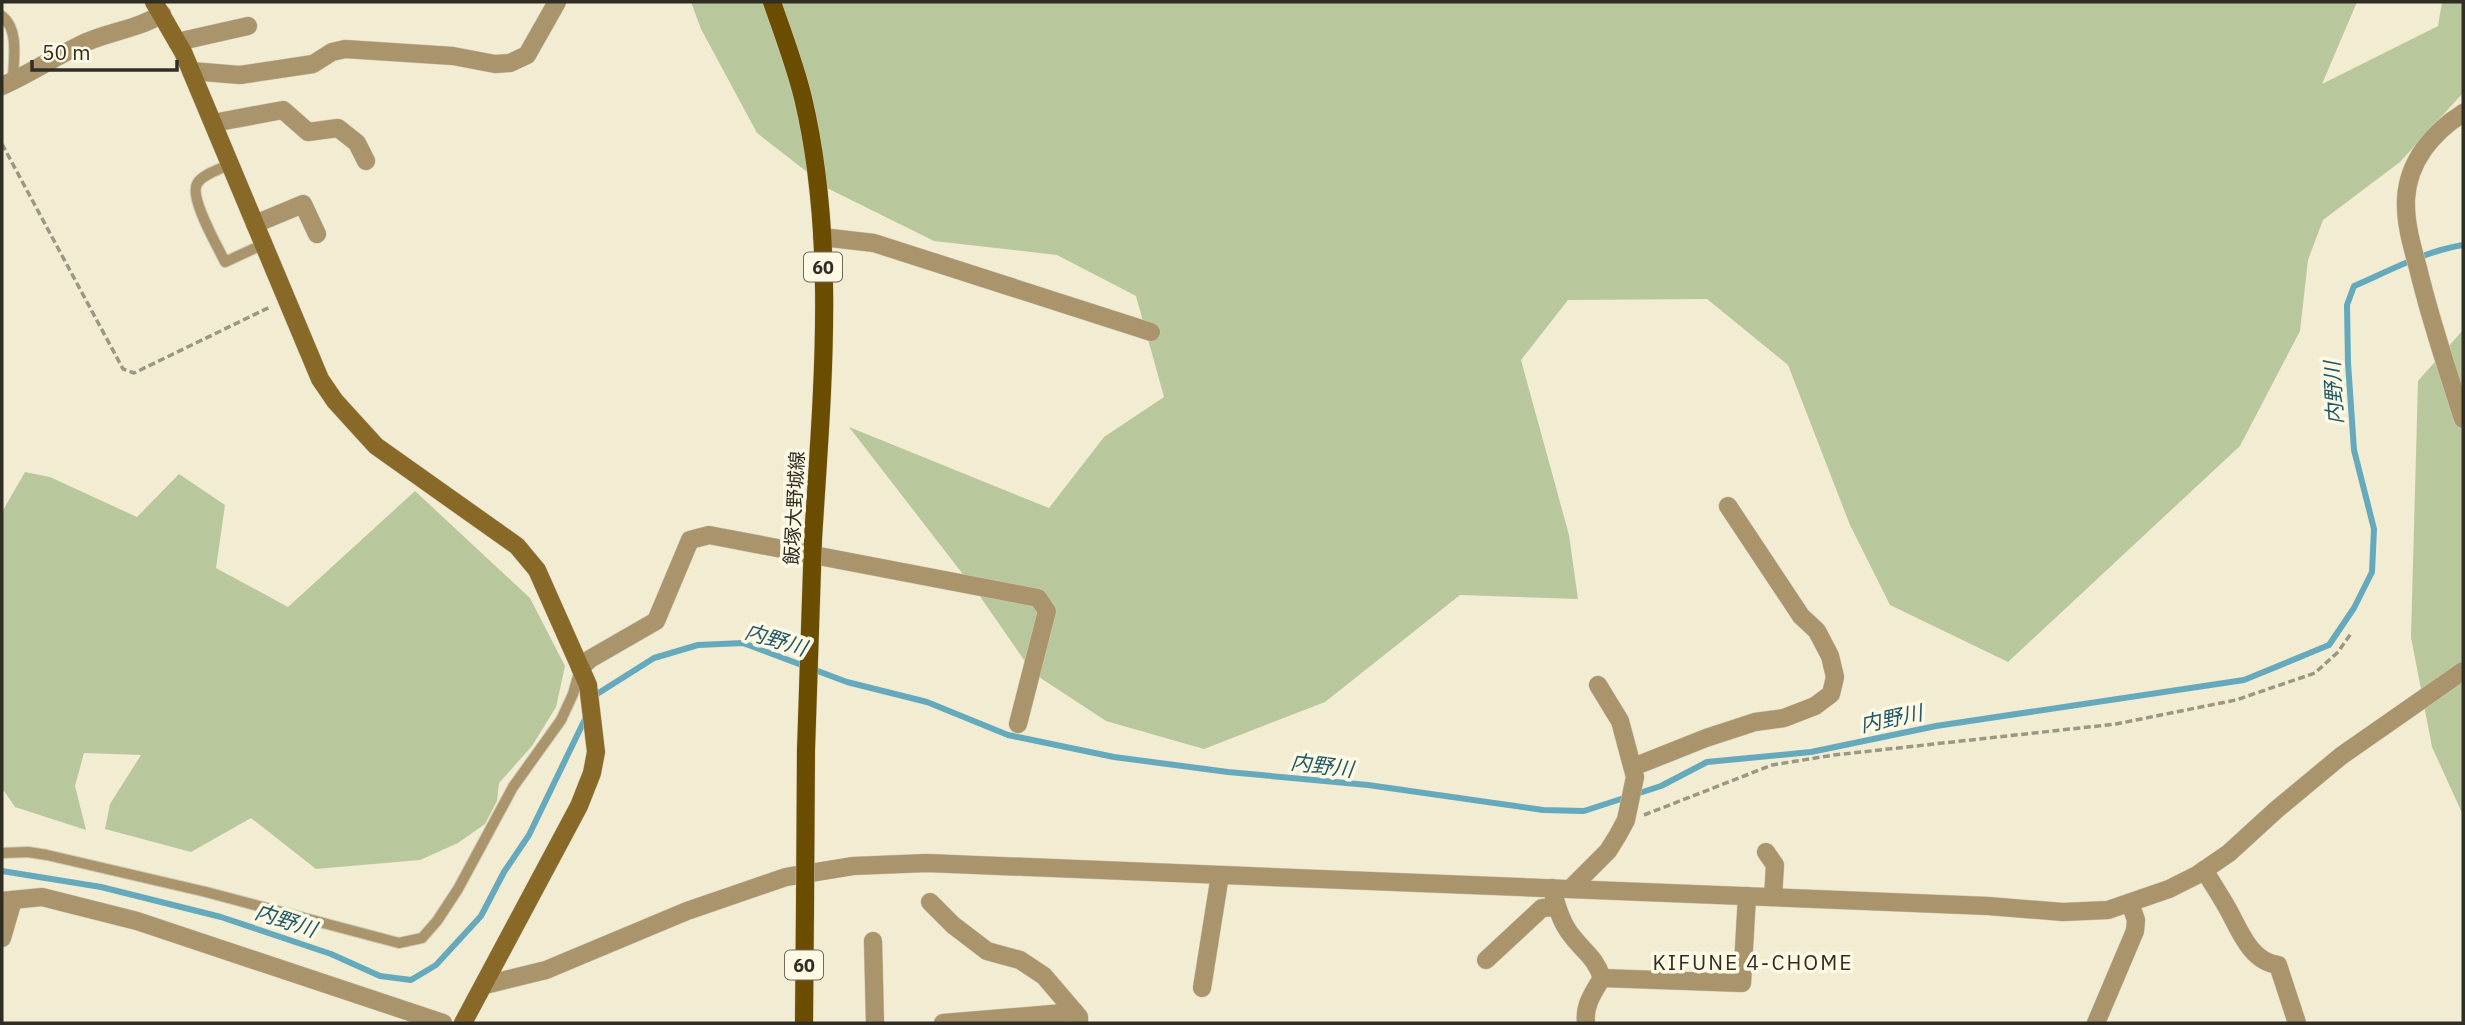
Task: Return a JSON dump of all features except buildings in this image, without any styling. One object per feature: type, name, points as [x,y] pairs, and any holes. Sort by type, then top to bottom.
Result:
[{"type":"main road","name":"飯塚大野城線","points":[[772,2],[803,100],[815,171],[822,237],[822,371],[813,539],[806,776],[804,1023]]},
{"type":"street","points":[[191,71],[240,75],[313,64],[332,52],[345,48],[453,56],[495,64],[510,63],[527,55],[557,2]]},
{"type":"street","points":[[7,84],[82,44],[145,24],[158,8],[191,71],[320,379],[335,401],[376,446],[415,476],[495,528],[517,546],[537,570],[588,685],[596,747],[592,773],[579,806],[463,1023]]},
{"type":"street","points":[[177,42],[248,26]]},
{"type":"street","points":[[213,122],[283,110],[309,132],[338,128],[357,143],[366,161]]},
{"type":"street","points":[[2463,113],[2443,126],[2422,150],[2410,179],[2406,198],[2407,227],[2463,419]]},
{"type":"street","points":[[256,224],[303,204],[317,234]]},
{"type":"street","points":[[822,237],[874,243],[1151,332]]},
{"type":"street","points":[[1634,772],[1706,737],[1784,718],[1815,706],[1831,694],[1835,677],[1830,656],[1817,631],[1801,616],[1728,506]]},
{"type":"street","points":[[580,668],[590,659],[656,621],[690,540],[709,535],[1038,598],[1047,611],[1018,724]]},
{"type":"street","points":[[485,985],[546,970],[687,911],[756,886],[786,877],[853,866],[927,863],[1773,897],[2063,912],[2108,910],[2169,889],[2204,870],[2228,853],[2342,756],[2463,671]]},
{"type":"street","points":[[1586,1023],[1585,1013],[1590,997],[1602,978],[1597,962],[1570,934],[1556,907],[1561,889],[1608,851],[1625,822],[1634,772],[1620,721],[1598,685]]},
{"type":"street","points":[[1766,852],[1775,865],[1773,897]]},
{"type":"street","points":[[2204,870],[2252,950],[2271,964],[2278,965],[2297,1023]]},
{"type":"street","points":[[1202,988],[1220,875]]},
{"type":"street","points":[[1602,978],[1742,983],[1747,896]]},
{"type":"street","points":[[2,938],[7,900],[42,898],[137,921],[443,1023]]},
{"type":"street","points":[[930,902],[953,925],[987,951],[1020,960],[1044,976],[1077,1018]]},
{"type":"street","points":[[2096,1023],[2135,931],[2136,920],[2130,903]]},
{"type":"street","points":[[1486,960],[1542,908],[1556,907]]},
{"type":"street","points":[[873,941],[876,1023]]},
{"type":"street","points":[[943,1023],[1077,1018]]},
{"type":"lane","points":[[2,16],[13,33],[7,84]]},
{"type":"lane","points":[[230,164],[202,178],[196,186],[195,197],[225,262],[264,244]]},
{"type":"lane","points":[[2,853],[28,852],[61,858],[206,892],[400,943],[422,938],[458,889],[513,787],[561,719],[573,694],[580,668]]},
{"type":"path","points":[[2,144],[124,369],[134,373],[287,299]]},
{"type":"path","points":[[1625,822],[1772,765],[1834,755],[2116,724],[2236,699],[2315,673],[2337,652],[2352,632]]},
{"type":"green space","points":[[691,2],[2357,2],[2322,84],[2438,26],[2442,2],[2463,2],[2463,93],[2400,162],[2323,220],[2308,260],[2300,331],[2240,446],[2008,662],[1890,605],[1850,525],[1788,365],[1707,299],[1568,300],[1521,360],[1569,535],[1578,599],[1460,595],[1325,702],[1204,749],[1106,721],[1033,673],[979,595],[849,427],[1049,508],[1104,437],[1164,397],[1136,296],[1057,255],[934,241],[829,189],[757,133],[701,29]]},
{"type":"green space","points":[[2463,330],[2463,815],[2432,747],[2411,637],[2418,381]]},
{"type":"green space","points":[[25,472],[50,477],[137,517],[179,474],[225,505],[216,568],[288,607],[415,491],[530,598],[565,666],[556,707],[532,746],[499,783],[497,801],[485,824],[458,843],[420,860],[316,869],[251,818],[191,852],[105,829],[110,804],[141,755],[84,753],[75,786],[86,830],[15,807],[2,788],[2,512]]},
{"type":"waterway","name":"内野川","points":[[595,699],[597,694],[654,658],[698,645],[743,643],[847,682],[927,702],[1008,735],[1114,757],[1228,772],[1368,785],[1543,810],[1584,811],[1661,786],[1707,762],[1811,752],[1936,726],[2244,680],[2329,645],[2354,608],[2372,572],[2374,529],[2354,450],[2348,363],[2347,305],[2354,286],[2421,257],[2463,245]]},
{"type":"waterway","name":"内野川","points":[[2,871],[101,887],[221,917],[331,954],[380,976],[411,980],[436,965],[481,916],[504,872],[529,835],[587,715]]},
{"type":"district","name":"KIFUNE 4-CHOME","points":[[1753,962]]}]
